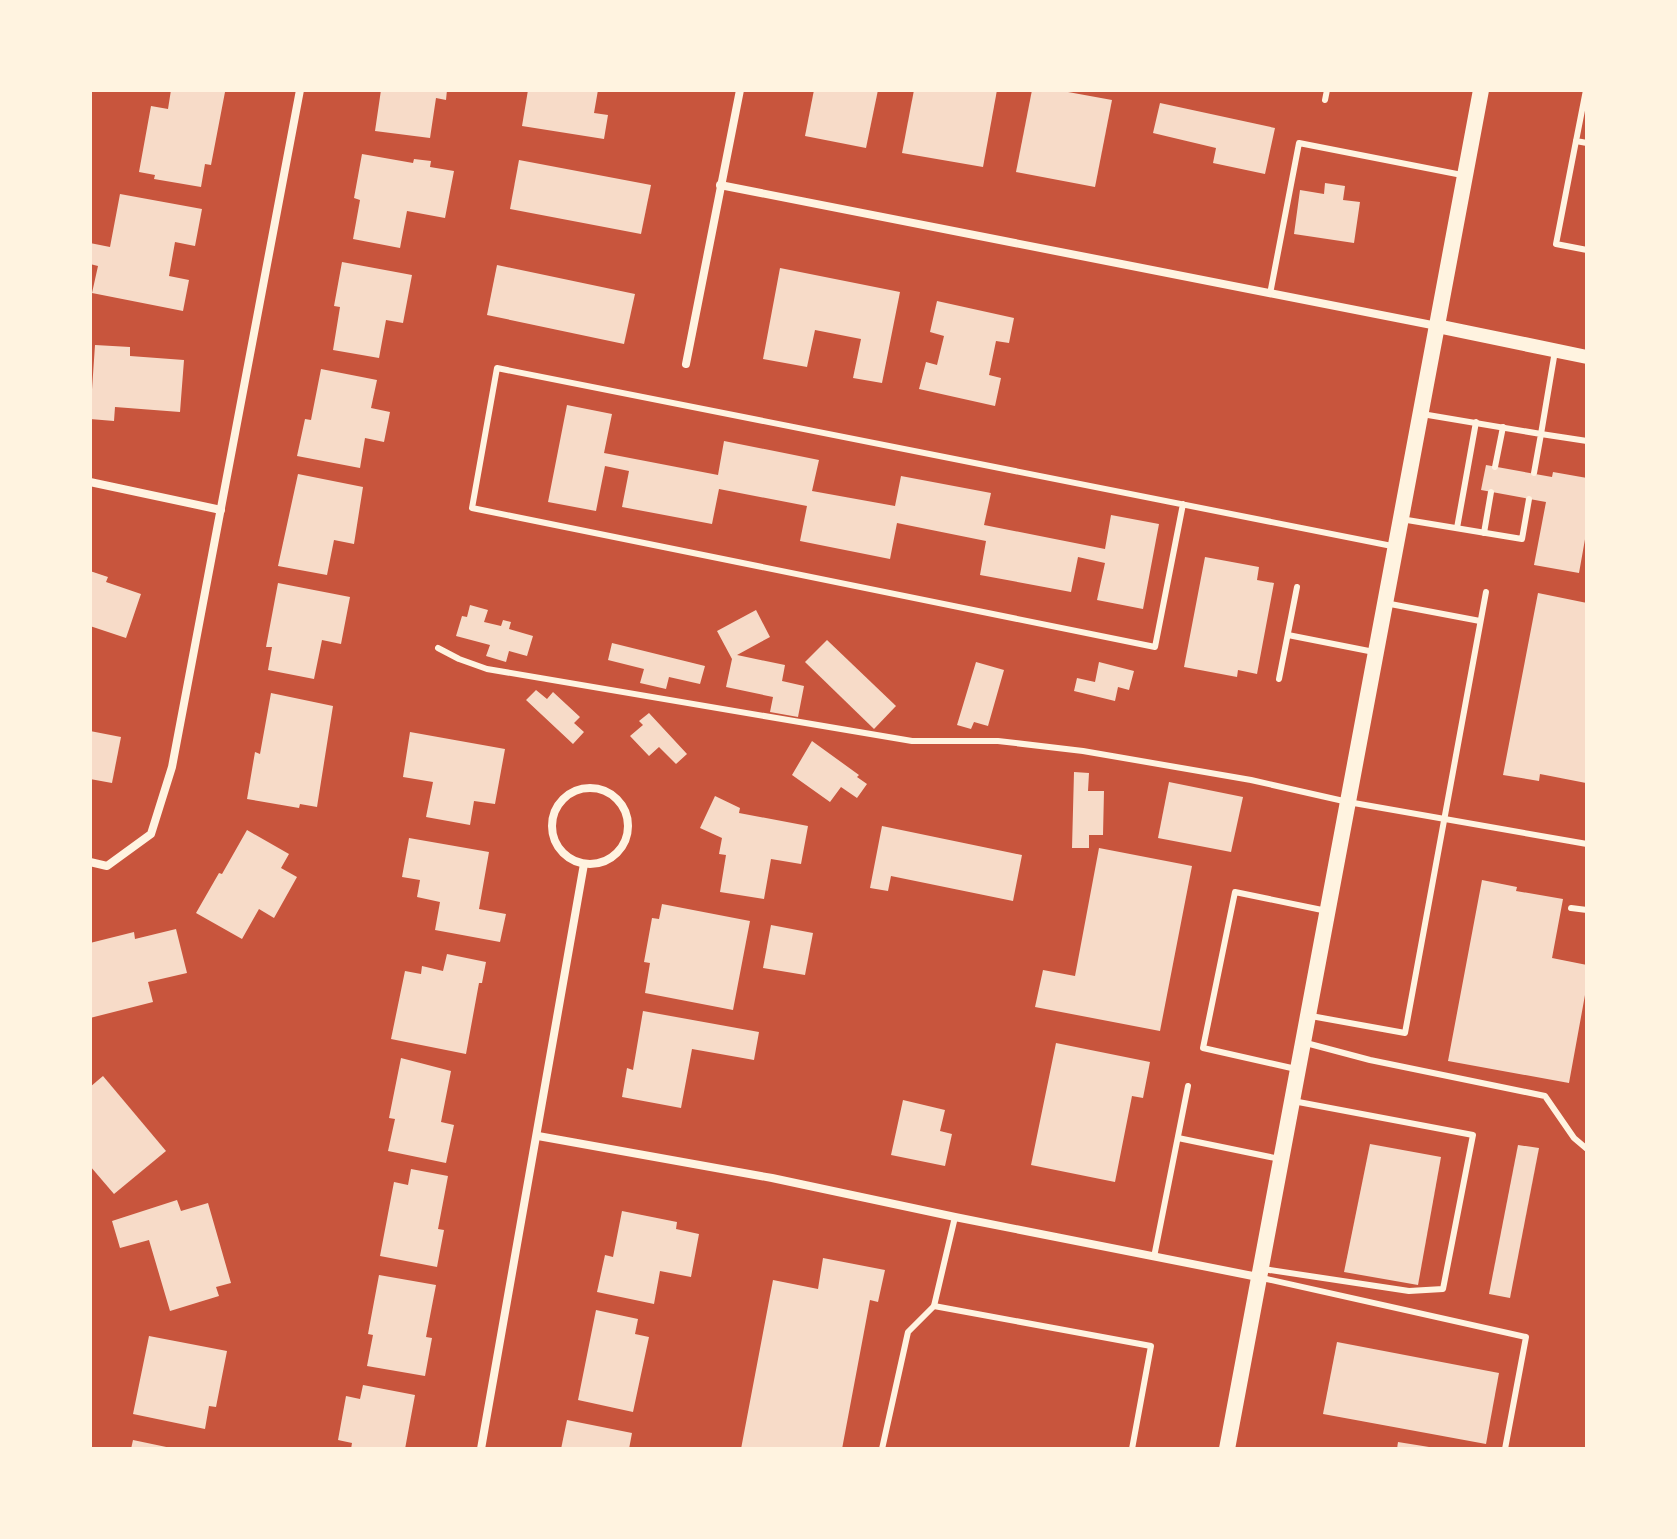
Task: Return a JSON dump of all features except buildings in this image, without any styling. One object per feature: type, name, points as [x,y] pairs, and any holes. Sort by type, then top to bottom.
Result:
[{"type":"main road","points":[[1227,1449],[1481,90]]},
{"type":"street","points":[[90,862],[107,866],[151,834],[172,767],[300,90]]},
{"type":"street","points":[[686,364],[740,90]]},
{"type":"street","points":[[720,185],[1587,357]]},
{"type":"street","points":[[90,482],[221,510]]},
{"type":"street","points":[[585,788],[597,789],[619,801],[629,826],[620,851],[598,864],[584,864],[572,861],[555,844],[552,820],[563,798],[585,788]]},
{"type":"street","points":[[481,1449],[584,864]]},
{"type":"street","points":[[538,1136],[772,1178],[1154,1257],[1259,1273]]},
{"type":"lane","points":[[1325,100],[1327,90]]},
{"type":"lane","points":[[1586,90],[1556,244],[1587,250]]},
{"type":"lane","points":[[1576,141],[1587,143]]},
{"type":"lane","points":[[1270,294],[1299,143],[1465,175]]},
{"type":"lane","points":[[1534,473],[1555,351]]},
{"type":"lane","points":[[1183,504],[1155,647],[472,508],[497,368],[1183,504],[1396,547]]},
{"type":"lane","points":[[1421,414],[1587,441]]},
{"type":"lane","points":[[1457,528],[1476,422]]},
{"type":"lane","points":[[1495,467],[1503,427]]},
{"type":"lane","points":[[1484,533],[1491,492]]},
{"type":"lane","points":[[1401,519],[1522,539],[1529,499]]},
{"type":"lane","points":[[1279,679],[1297,587]]},
{"type":"lane","points":[[1307,1016],[1405,1033],[1486,592]]},
{"type":"lane","points":[[1385,603],[1480,621]]},
{"type":"lane","points":[[1288,635],[1376,652]]},
{"type":"lane","points":[[438,648],[487,669],[838,729],[912,741],[998,741],[1083,751],[1587,844]]},
{"type":"lane","points":[[1297,1069],[1203,1048],[1235,892],[1327,911]]},
{"type":"lane","points":[[1571,908],[1587,910]]},
{"type":"lane","points":[[1302,1042],[1370,1060],[1545,1096],[1574,1138],[1587,1149]]},
{"type":"lane","points":[[1154,1257],[1188,1086]]},
{"type":"lane","points":[[1259,1273],[1409,1291],[1443,1289],[1473,1135],[1291,1100]]},
{"type":"lane","points":[[1178,1138],[1280,1159]]},
{"type":"lane","points":[[882,1449],[908,1332],[934,1306],[955,1217]]},
{"type":"lane","points":[[1259,1273],[1526,1337],[1505,1449]]},
{"type":"lane","points":[[934,1306],[1151,1346],[1132,1449]]}]
